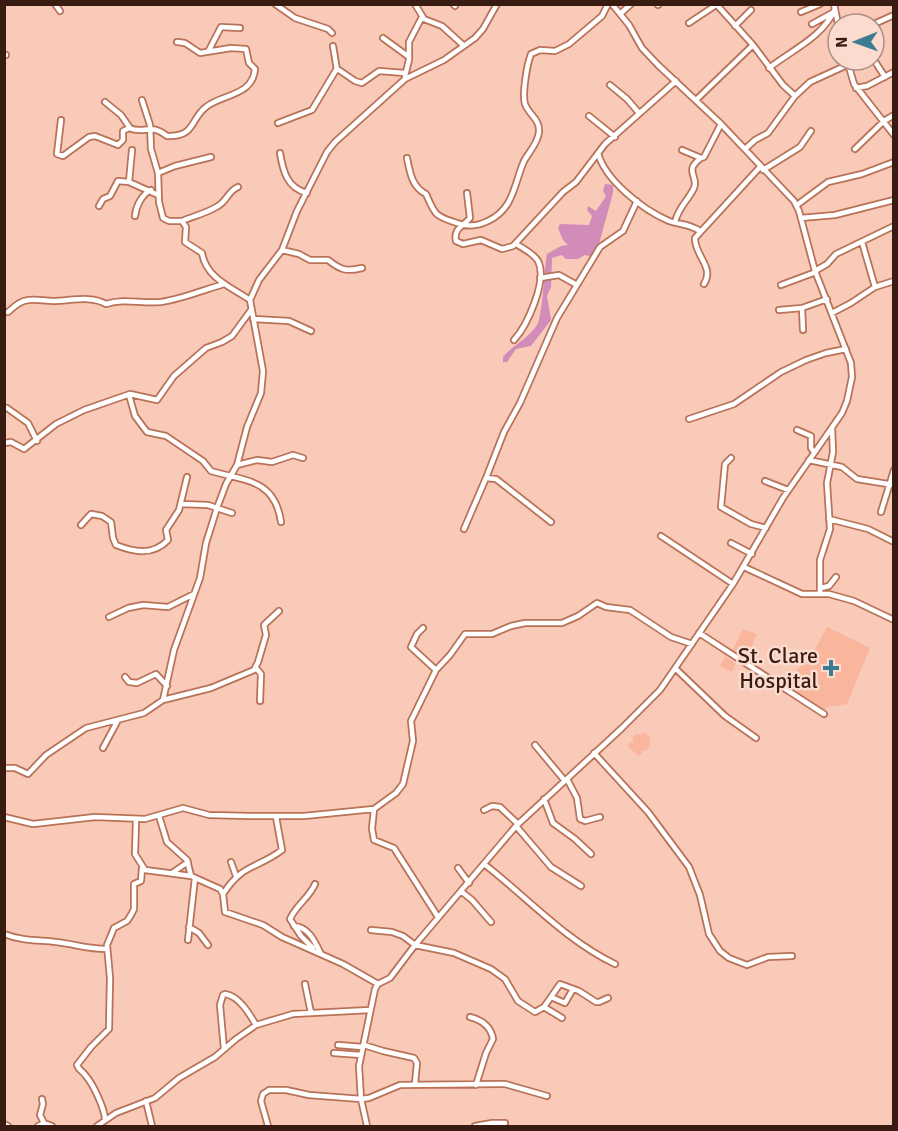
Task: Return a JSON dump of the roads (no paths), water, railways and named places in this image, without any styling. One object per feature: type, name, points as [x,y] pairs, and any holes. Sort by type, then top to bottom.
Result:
[{"type":"street","points":[[55,4],[60,11]]},
{"type":"street","points":[[275,4],[292,16],[330,29],[332,33]]},
{"type":"street","points":[[415,4],[422,17],[442,26],[463,45]]},
{"type":"street","points":[[163,700],[174,650],[200,578],[206,543],[217,508],[237,465],[247,427],[259,400],[263,377],[250,300],[259,280],[282,250],[297,211],[327,152],[335,142],[405,76],[444,60],[475,38],[483,29],[497,4]]},
{"type":"street","points":[[366,1126],[361,1099],[359,1066],[372,996],[378,984],[390,978],[438,917],[462,892],[517,825],[622,728],[654,696],[676,669],[744,567],[788,490],[832,428],[848,401],[852,377],[851,363],[816,271],[797,206],[745,149],[657,65],[642,48],[629,25],[610,4],[603,16],[569,44],[555,51],[540,50],[531,54],[525,86],[525,101],[538,122],[539,131],[502,213],[479,225],[462,225],[432,211],[426,194],[419,191],[414,184],[407,158]]},
{"type":"street","points":[[620,14],[631,4]]},
{"type":"street","points":[[801,12],[820,4]]},
{"type":"street","points":[[689,23],[716,5],[753,45],[783,85],[795,96]]},
{"type":"street","points":[[812,24],[834,8]]},
{"type":"street","points":[[769,68],[811,39],[828,21],[834,8]]},
{"type":"street","points":[[735,26],[751,10]]},
{"type":"street","points":[[405,76],[409,42],[422,17]]},
{"type":"street","points":[[209,50],[221,27],[240,28]]},
{"type":"street","points":[[383,38],[409,57]]},
{"type":"street","points":[[105,102],[136,132],[150,128],[159,130],[167,136],[184,133],[192,128],[205,107],[240,92],[252,81],[255,69],[249,63],[246,49],[197,52],[185,43],[177,42]]},
{"type":"street","points":[[696,100],[753,45]]},
{"type":"street","points":[[278,123],[312,110],[338,70],[333,46]]},
{"type":"street","points":[[338,70],[355,81],[362,82],[379,71],[405,76]]},
{"type":"street","points":[[745,149],[768,133],[795,96],[810,82],[829,72]]},
{"type":"street","points":[[850,72],[856,88],[894,135]]},
{"type":"street","points":[[882,72],[885,77]]},
{"type":"street","points":[[856,88],[867,86],[894,72]]},
{"type":"street","points":[[467,193],[470,218],[455,236],[456,240],[463,244],[481,240],[502,249],[516,244],[562,192],[576,182],[598,153],[676,81]]},
{"type":"street","points":[[609,85],[627,99],[639,113]]},
{"type":"street","points":[[142,100],[150,128],[151,150],[158,174],[158,195],[163,218],[169,221],[182,221],[219,206],[227,199],[231,191],[238,187]]},
{"type":"street","points":[[855,149],[884,121],[894,115]]},
{"type":"street","points":[[589,116],[615,136]]},
{"type":"street","points":[[61,120],[57,154],[63,156],[89,137],[95,136],[118,145],[123,140],[123,131],[130,128]]},
{"type":"street","points":[[675,222],[681,205],[695,184],[692,168],[708,152],[720,124]]},
{"type":"street","points":[[704,284],[708,279],[708,271],[694,243],[695,238],[762,169],[800,147],[811,131]]},
{"type":"street","points":[[129,182],[132,150]]},
{"type":"street","points":[[682,150],[701,158]]},
{"type":"street","points":[[280,153],[285,174],[297,190],[307,193]]},
{"type":"street","points":[[598,153],[603,168],[638,201],[669,221],[688,224],[700,231]]},
{"type":"street","points":[[158,174],[175,166],[211,158]]},
{"type":"street","points":[[797,206],[828,182],[862,174],[894,162]]},
{"type":"street","points":[[99,206],[102,199],[111,194],[116,182],[129,182],[158,195]]},
{"type":"street","points":[[135,216],[140,201],[151,190]]},
{"type":"street","points":[[801,218],[835,215],[894,200]]},
{"type":"street","points":[[464,529],[506,428],[520,403],[557,318],[600,247],[623,231],[638,201]]},
{"type":"street","points":[[182,221],[186,227],[185,242],[201,251],[205,265],[224,284],[250,300]]},
{"type":"street","points":[[781,285],[816,271],[836,254],[894,225]]},
{"type":"street","points":[[862,242],[875,287]]},
{"type":"street","points":[[514,340],[529,317],[540,288],[537,260],[516,244]]},
{"type":"street","points":[[282,250],[299,254],[310,260],[328,260],[340,270],[362,268]]},
{"type":"street","points":[[540,278],[559,275],[577,285]]},
{"type":"street","points":[[832,313],[857,300],[875,287],[894,281]]},
{"type":"street","points":[[8,312],[17,304],[30,300],[90,299],[106,304],[126,300],[158,302],[175,300],[224,284]]},
{"type":"street","points":[[779,310],[802,308],[827,299]]},
{"type":"street","points":[[802,308],[803,330]]},
{"type":"street","points":[[4,443],[11,441],[24,449],[68,417],[129,394],[154,400],[159,398],[174,376],[206,348],[232,336],[251,310]]},
{"type":"street","points":[[254,319],[290,321],[311,331]]},
{"type":"street","points":[[689,419],[734,404],[781,372],[807,360],[846,349]]},
{"type":"street","points":[[129,394],[135,416],[147,432],[166,436],[203,461],[210,471],[243,478],[268,491],[277,504],[281,522]]},
{"type":"street","points":[[7,408],[28,423],[37,441]]},
{"type":"street","points":[[820,591],[820,560],[830,529],[827,483],[831,464],[832,428]]},
{"type":"street","points":[[797,430],[811,436],[811,448],[814,452]]},
{"type":"street","points":[[237,465],[257,460],[272,462],[293,456],[303,458]]},
{"type":"street","points":[[731,458],[725,464],[721,507],[751,524],[766,528]]},
{"type":"street","points":[[809,460],[842,467],[857,479],[891,484]]},
{"type":"street","points":[[881,512],[894,470]]},
{"type":"street","points":[[81,525],[91,514],[102,516],[111,522],[116,545],[135,552],[145,552],[158,547],[167,541],[166,530],[181,504],[187,477]]},
{"type":"street","points":[[486,478],[496,479],[550,522]]},
{"type":"street","points":[[765,481],[788,490]]},
{"type":"street","points":[[181,504],[201,505],[232,513]]},
{"type":"street","points":[[829,519],[868,529],[894,542]]},
{"type":"street","points":[[661,536],[733,584]]},
{"type":"street","points":[[731,543],[752,554]]},
{"type":"street","points":[[744,567],[802,594],[820,591],[829,586],[836,577]]},
{"type":"street","points":[[820,591],[854,601],[894,620]]},
{"type":"street","points":[[110,617],[128,608],[143,605],[168,607],[194,594]]},
{"type":"street","points":[[4,817],[33,824],[94,818],[136,820],[159,816],[183,808],[209,815],[276,817],[374,809],[396,793],[403,784],[413,741],[411,721],[436,670],[465,634],[492,634],[525,623],[562,623],[578,616],[596,603],[606,607],[630,610],[671,638],[692,644]]},
{"type":"street","points":[[4,768],[15,768],[28,774],[46,755],[86,728],[144,713],[163,700],[211,688],[250,672],[256,668],[266,635],[264,625],[279,611]]},
{"type":"street","points":[[423,628],[411,647],[436,670]]},
{"type":"street","points":[[699,633],[824,714]]},
{"type":"street","points":[[256,668],[261,674],[260,701]]},
{"type":"street","points":[[676,669],[725,716],[756,738]]},
{"type":"street","points":[[125,677],[129,682],[136,683],[156,674],[167,686]]},
{"type":"street","points":[[103,748],[118,720]]},
{"type":"street","points":[[535,745],[566,780],[578,802],[580,819],[585,821],[600,817]]},
{"type":"street","points":[[594,753],[648,812],[689,867],[700,895],[709,934],[720,951],[729,958],[747,965],[768,957],[792,956]]},
{"type":"street","points":[[544,800],[553,823],[575,838],[591,854]]},
{"type":"street","points":[[484,810],[492,806],[500,807],[551,867],[581,886]]},
{"type":"street","points":[[374,809],[372,825],[374,840],[396,851],[438,917]]},
{"type":"street","points":[[159,816],[167,842],[188,861],[193,877],[188,939]]},
{"type":"street","points":[[223,894],[236,876],[282,850],[276,817]]},
{"type":"street","points":[[105,1120],[100,1099],[77,1065],[91,1047],[105,1035],[110,1026],[110,978],[107,949],[114,928],[127,921],[134,909],[134,884],[141,881],[142,868],[135,848],[136,820]]},
{"type":"street","points":[[172,873],[188,861]]},
{"type":"street","points":[[231,862],[236,876]]},
{"type":"street","points":[[484,864],[537,910],[594,953],[615,964]]},
{"type":"street","points":[[142,868],[149,872],[193,877],[220,889],[223,894],[224,910],[228,914],[263,925],[282,937],[378,984]]},
{"type":"street","points":[[458,868],[469,883]]},
{"type":"street","points":[[315,884],[311,892],[300,902],[291,916],[291,921],[318,953]]},
{"type":"street","points":[[462,892],[491,922]]},
{"type":"street","points":[[189,927],[199,933],[208,945]]},
{"type":"street","points":[[371,930],[399,934],[415,945],[454,953],[491,969],[505,979],[521,1004],[535,1012],[544,1007],[560,984],[579,991],[596,1002],[608,998]]},
{"type":"street","points":[[4,934],[24,940],[55,942],[86,949],[107,949]]},
{"type":"street","points":[[305,984],[311,1013]]},
{"type":"street","points":[[551,997],[566,1003],[573,989]]},
{"type":"street","points":[[224,1048],[220,1005],[223,995],[233,996],[256,1025]]},
{"type":"street","points":[[544,1007],[562,1018]]},
{"type":"street","points":[[97,1126],[116,1113],[159,1095],[179,1077],[215,1057],[256,1025],[284,1016],[370,1010]]},
{"type":"street","points":[[470,1017],[477,1019],[490,1029],[493,1040],[486,1053],[476,1085]]},
{"type":"street","points":[[338,1045],[363,1046],[414,1058],[417,1063],[415,1084]]},
{"type":"street","points":[[334,1053],[360,1055]]},
{"type":"street","points":[[268,1126],[261,1101],[262,1094],[268,1090],[361,1099],[400,1085],[505,1084],[547,1096]]},
{"type":"street","points":[[42,1099],[40,1115],[45,1123],[52,1126]]},
{"type":"street","points":[[146,1101],[152,1126]]},
{"type":"street","points":[[38,1126],[45,1123]]},
{"type":"street","points":[[475,1126],[505,1124]]},
{"type":"place","name":"St. Clare Hospital","points":[[831,668]]}]
